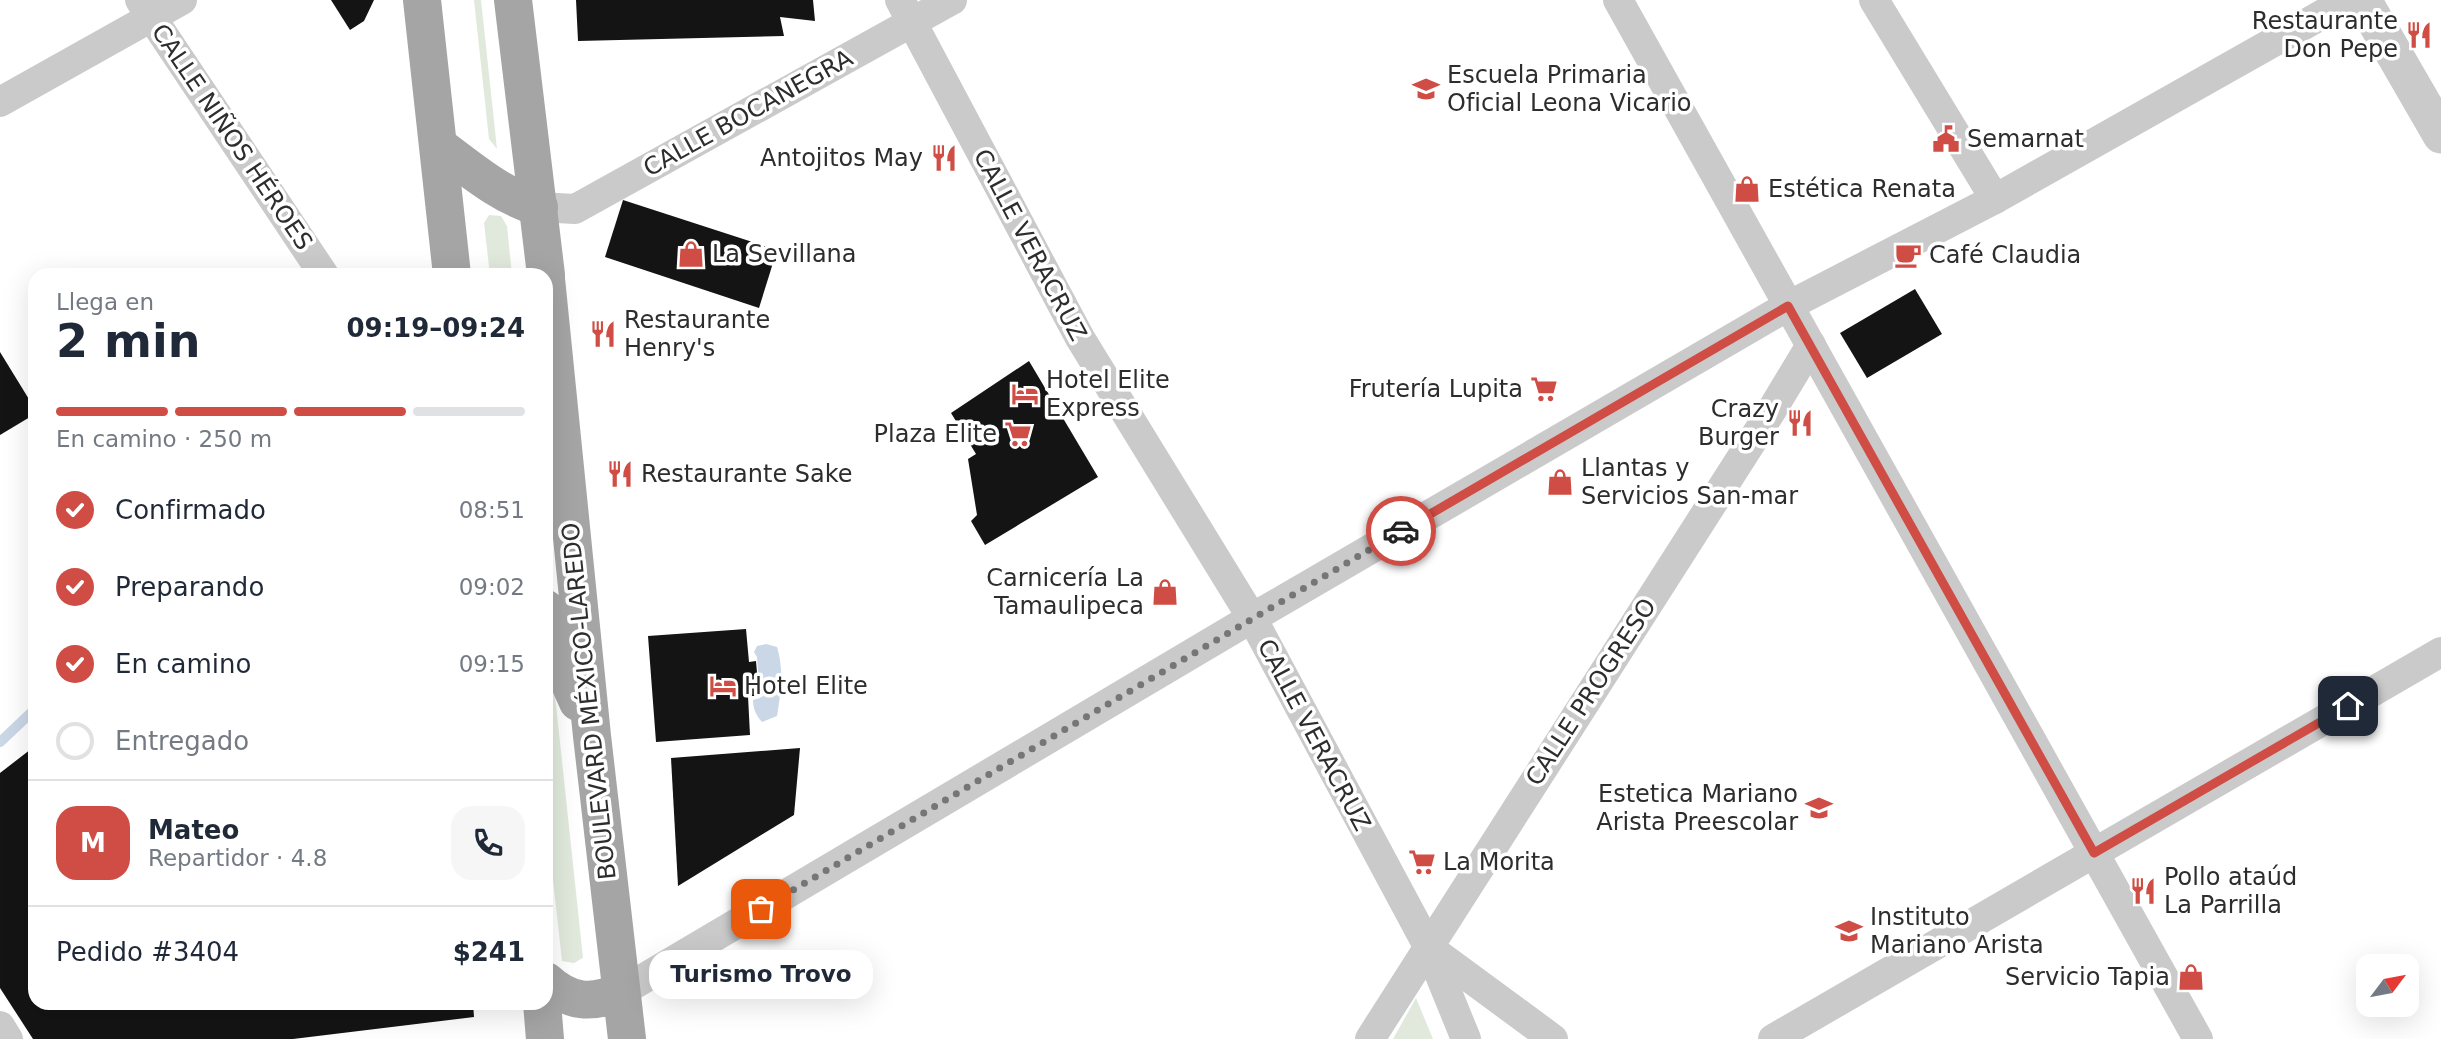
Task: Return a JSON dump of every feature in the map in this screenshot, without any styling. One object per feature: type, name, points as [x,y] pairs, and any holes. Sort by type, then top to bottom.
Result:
[{"type":"main road","points":[[422,0],[452,268]]},
{"type":"main road","name":"BOULEVARD MÉXICO-LAREDO","points":[[513,0],[545,268]]},
{"type":"main road","points":[[439,146],[500,190],[539,207]]},
{"type":"main road","name":"BOULEVARD MÉXICO-LAREDO","points":[[553,347],[592,736],[627,1039]]},
{"type":"main road","points":[[553,643],[592,736]]},
{"type":"main road","points":[[553,987],[559,993],[581,1000],[602,1000],[621,992]]},
{"type":"main road","points":[[543,1010],[545,1039]]},
{"type":"street","points":[[0,102],[146,9],[182,0]]},
{"type":"street","name":"CALLE BOCANEGRA","points":[[539,207],[575,209],[906,11],[952,0]]},
{"type":"street","points":[[1618,0],[2198,1039]]},
{"type":"street","points":[[1874,0],[1995,199]]},
{"type":"street","points":[[621,992],[1252,618],[1788,306],[1995,199],[2348,0]]},
{"type":"street","points":[[2363,0],[2441,135]]},
{"type":"street","name":"CALLE NIÑOS HÉROES","points":[[146,9],[319,268]]},
{"type":"street","name":"CALLE VERACRUZ","points":[[906,11],[1080,338],[1252,618],[1428,946],[1466,1039]]},
{"type":"street","name":"CALLE PROGRESO","points":[[1370,1039],[1763,425],[1811,345]]},
{"type":"street","points":[[1773,1039],[2441,652]]},
{"type":"street","points":[[1428,946],[1553,1039]]},
{"type":"street","points":[[0,1026],[8,1039]]},
{"type":"shaded area","points":[[474,0],[481,0],[497,149],[489,139]]},
{"type":"shaded area","points":[[489,215],[501,216],[507,226],[511,268],[489,268],[484,223]]},
{"type":"shaded area","points":[[553,676],[583,958],[574,963],[562,961],[553,879]]},
{"type":"shaded area","points":[[1416,998],[1433,1039],[1393,1039]]},
{"type":"water","points":[[766,644],[777,647],[781,681],[777,716],[762,722],[753,703],[753,700],[760,698],[757,657],[754,652],[757,646]]},
{"type":"building","points":[[331,0],[374,0],[364,21],[350,30]]},
{"type":"building","points":[[576,0],[813,0],[815,21],[780,17],[784,36],[578,41]]},
{"type":"building","name":"La Sevillana","points":[[623,200],[777,250],[759,308],[605,257]]},
{"type":"building","points":[[1915,289],[1942,334],[1867,378],[1840,333]]},
{"type":"building","points":[[0,352],[28,398],[28,418],[0,435]]},
{"type":"building","name":"Plaza Elite","points":[[1029,361],[1098,477],[985,545],[971,521],[977,515],[968,459],[976,454],[951,413]]},
{"type":"building","points":[[746,629],[749,662],[756,661],[759,696],[748,696],[750,735],[656,742],[648,636]]},
{"type":"building","points":[[800,748],[794,815],[678,886],[671,758]]},
{"type":"building","points":[[28,751],[28,1010],[474,1010],[474,1017],[293,1039],[33,1039],[0,988],[0,773]]},
{"type":"waterway","points":[[0,742],[28,716]]},
{"type":"way so far","points":[[761,909],[1401,531]]},
{"type":"place","name":"Restaurante Don Pepe","points":[[2419,35]]},
{"type":"place","name":"Escuela Primaria Oficial Leona Vicario","points":[[1426,89]]},
{"type":"place","name":"Semarnat","points":[[1946,139]]},
{"type":"place","name":"Antojitos May","points":[[944,158]]},
{"type":"place","name":"Estética Renata","points":[[1747,189]]},
{"type":"place","name":"La Sevillana","points":[[691,254]]},
{"type":"place","name":"Café Claudia","points":[[1908,255]]},
{"type":"place","name":"Restaurante Henry's","points":[[603,334]]},
{"type":"place","name":"Frutería Lupita","points":[[1544,389]]},
{"type":"place","name":"Hotel Elite Express","points":[[1025,394]]},
{"type":"place","name":"Crazy Burger","points":[[1800,423]]},
{"type":"place","name":"Plaza Elite","points":[[1018,434]]},
{"type":"place","name":"Restaurante Sake","points":[[620,474]]},
{"type":"place","name":"Llantas y Servicios San-mar","points":[[1560,482]]},
{"type":"place","name":"Carnicería La Tamaulipeca","points":[[1165,592]]},
{"type":"place","name":"Hotel Elite","points":[[723,686]]},
{"type":"place","name":"Estetica Mariano Arista Preescolar","points":[[1819,808]]},
{"type":"place","name":"La Morita","points":[[1422,862]]},
{"type":"place","name":"Pollo ataúd La Parrilla","points":[[2143,891]]},
{"type":"place","name":"Turismo Trovo","points":[[761,909]]},
{"type":"place","name":"Instituto Mariano Arista","points":[[1849,931]]},
{"type":"place","name":"Servicio Tapia","points":[[2191,977]]},
{"type":"route","points":[[1401,531],[1788,306],[2094,853],[2348,706]]}]
